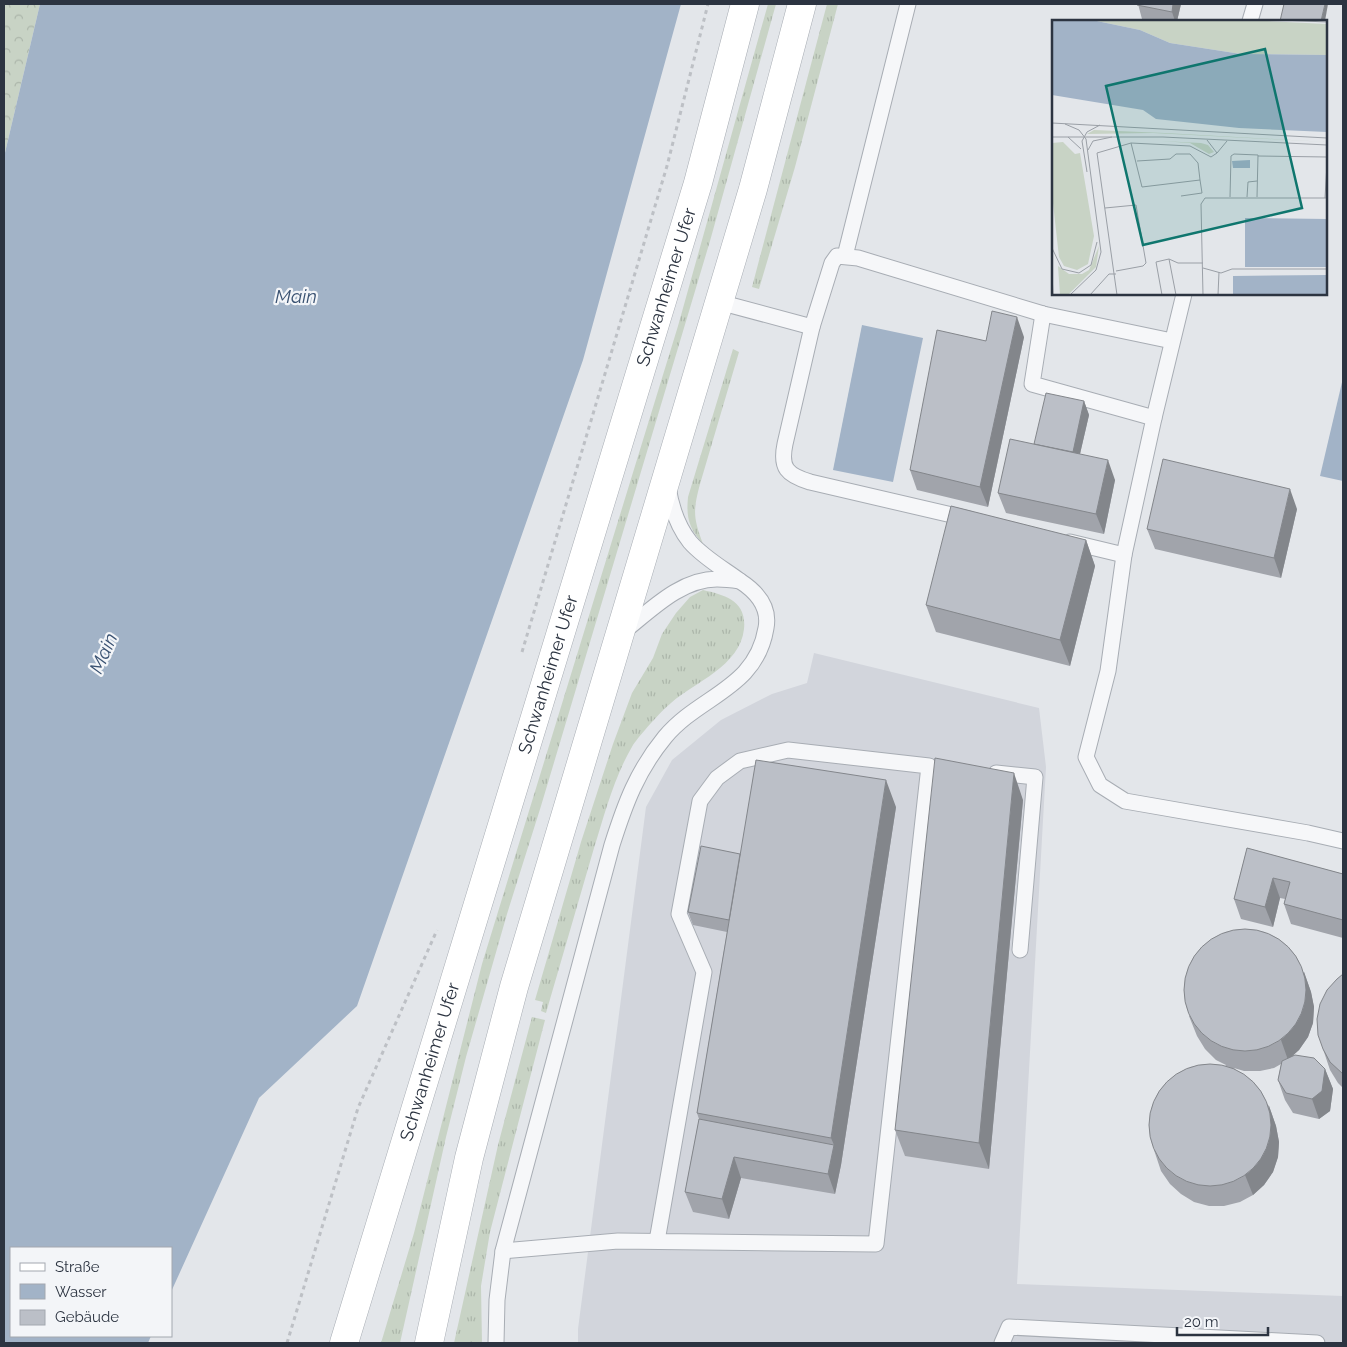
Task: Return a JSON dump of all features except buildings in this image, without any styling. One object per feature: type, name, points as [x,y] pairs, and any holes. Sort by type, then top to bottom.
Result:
[{"type":"main road","name":"Schwanheimer Ufer","points":[[344,1343],[698,183],[745,4]]},
{"type":"main road","points":[[429,1343],[469,1158],[514,988],[753,189],[802,4]]},
{"type":"lane","points":[[844,256],[908,4]]},
{"type":"lane","points":[[1250,20],[1255,4]]},
{"type":"lane","points":[[981,521],[810,482],[796,477],[785,468],[782,456],[784,444],[812,327],[832,263],[837,256],[858,258],[1043,314],[1172,341]]},
{"type":"lane","points":[[1184,295],[1124,555],[1108,671],[1086,757],[1100,785],[1125,801],[1308,833],[1343,841]]},
{"type":"lane","points":[[719,302],[812,327]]},
{"type":"lane","points":[[1043,314],[1032,384],[1154,418]]},
{"type":"lane","points":[[496,1343],[497,1300],[503,1251],[612,845],[633,785],[649,758],[666,735],[688,716],[740,679],[754,663],[765,637],[768,621],[765,610],[756,594],[691,542],[684,532],[671,503],[666,476]]},
{"type":"lane","points":[[1058,539],[1124,555]]},
{"type":"lane","points":[[619,634],[670,595],[685,587],[700,581],[717,579],[740,581]]},
{"type":"lane","points":[[503,1251],[618,1241],[876,1244],[934,767],[788,750],[740,761],[717,778],[700,801],[679,914],[704,972],[657,1241]]},
{"type":"lane","points":[[978,771],[1035,777],[1020,950]]},
{"type":"lane","points":[[1002,1343],[1009,1327],[1317,1343]]},
{"type":"path","points":[[521,653],[667,166],[708,4]]},
{"type":"path","points":[[287,1343],[358,1108],[438,929]]},
{"type":"shaded area","points":[[814,653],[1039,708],[1046,767],[1017,1284],[1343,1296],[1343,1343],[578,1343],[578,1329],[646,807],[672,760],[721,720],[772,694],[807,683]]},
{"type":"green space","points":[[4,4],[40,4],[4,157]]},
{"type":"green space","points":[[768,4],[776,4],[710,241],[507,914],[466,1057],[400,1343],[381,1343],[414,1233],[482,964],[678,326]]},
{"type":"green space","points":[[827,4],[838,4],[795,167],[759,289],[752,287]]},
{"type":"green space","points":[[733,349],[739,352],[696,501],[697,527],[703,544],[694,533],[689,522],[688,497]]},
{"type":"green space","points":[[703,590],[726,597],[738,606],[744,619],[741,642],[734,653],[715,672],[681,695],[651,723],[626,757],[606,808],[546,1013],[541,1011],[543,1002],[535,1000],[581,842],[613,744],[632,693],[653,658],[662,634],[676,613],[690,597]]},
{"type":"green space","points":[[532,1017],[545,1020],[490,1232],[481,1286],[482,1343],[454,1343],[498,1145]]},
{"type":"water","name":"Main","points":[[40,4],[681,4],[583,360],[357,1006],[259,1098],[172,1290],[172,1247],[10,1247],[10,1337],[151,1337],[148,1343],[4,1343],[4,157]]},
{"type":"water","points":[[862,325],[923,338],[893,482],[833,470]]},
{"type":"water","points":[[1343,378],[1343,481],[1320,476]]}]
